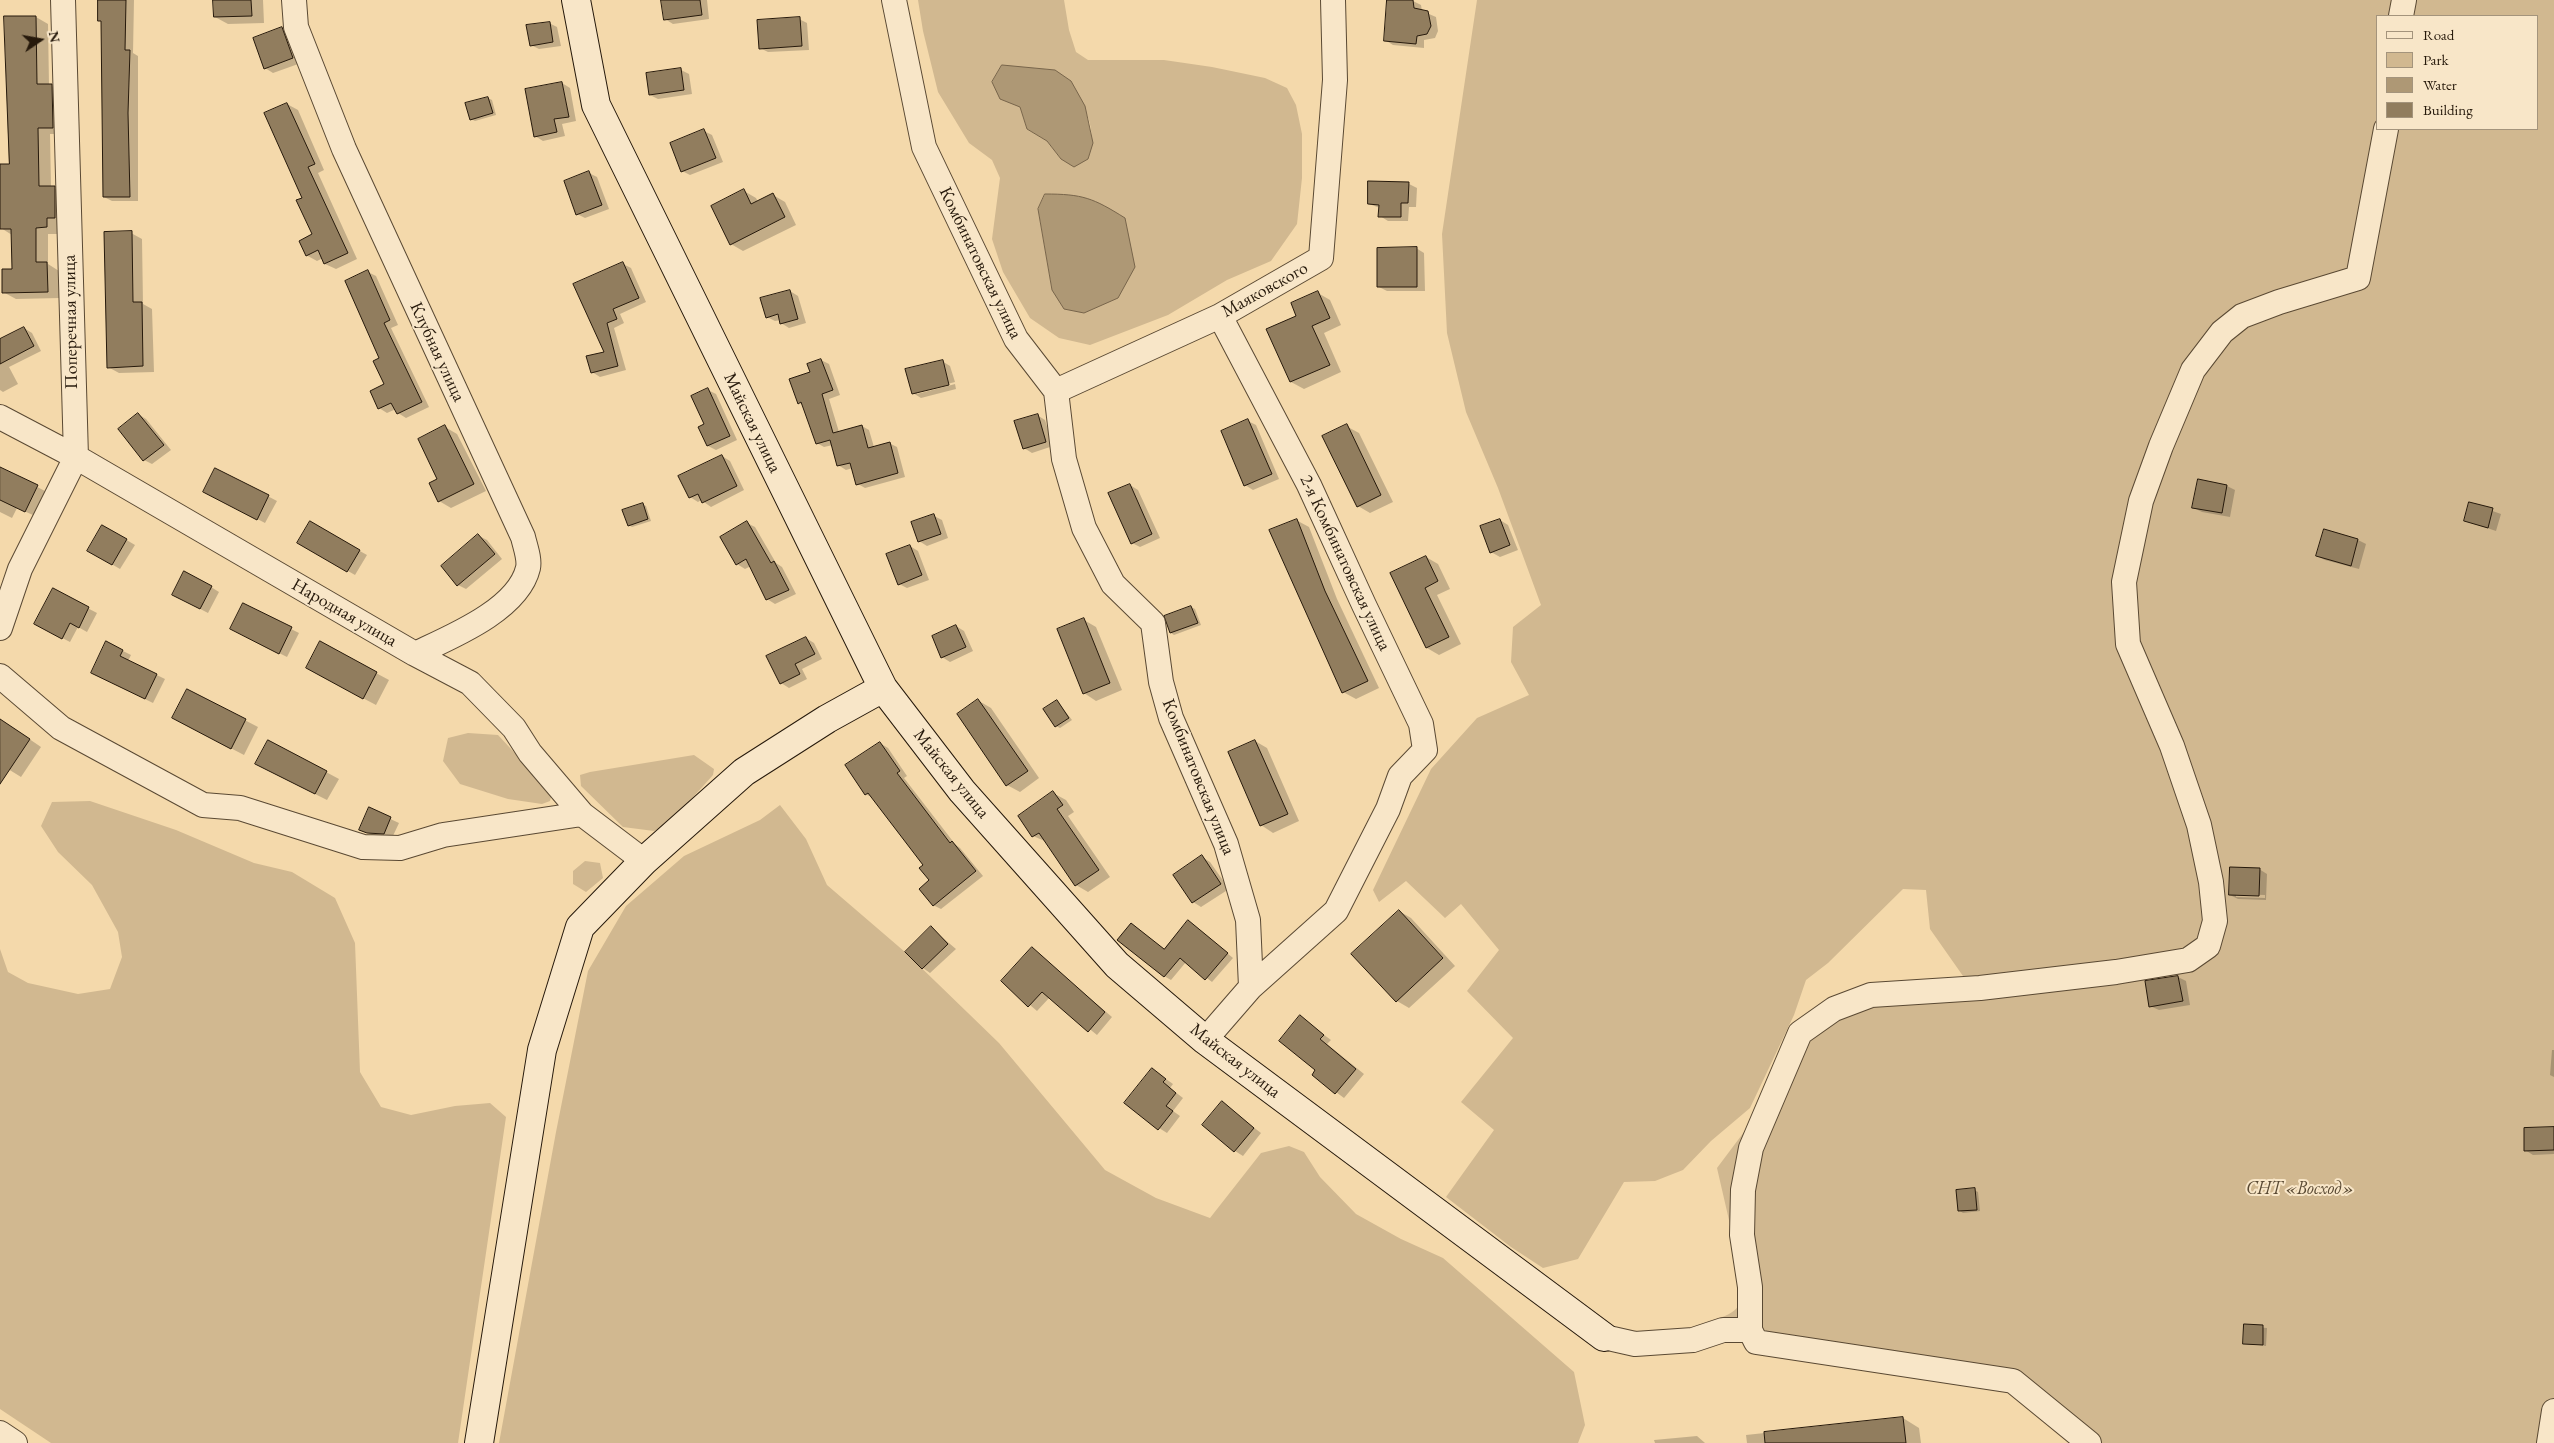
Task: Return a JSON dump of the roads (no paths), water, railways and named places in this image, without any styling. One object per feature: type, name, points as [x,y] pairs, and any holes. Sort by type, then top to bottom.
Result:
[{"type":"street","name":"Поперечная улица","points":[[0,628],[20,569],[76,457],[63,0]]},
{"type":"street","name":"Клубная улица","points":[[294,0],[296,27],[344,149],[523,538],[529,566],[520,586],[502,605],[458,634],[415,654]]},
{"type":"street","name":"Майская улица","points":[[576,0],[596,105],[883,688],[962,791],[1117,965],[1205,1040],[1604,1337]]},
{"type":"street","name":"Комбинатовская улица","points":[[894,0],[924,147],[1016,339],[1056,391],[1064,460],[1084,528],[1114,584],[1152,623],[1161,682],[1171,718],[1226,844],[1248,920],[1251,987]]},
{"type":"street","name":"Маяковского","points":[[1056,391],[1220,316],[1321,258],[1335,80],[1334,0]]},
{"type":"street","points":[[2402,15],[2404,0]]},
{"type":"street","points":[[2089,1443],[2051,1410],[2013,1381],[1756,1342],[1750,1330],[1750,1287],[1742,1235],[1743,1190],[1751,1148],[1800,1033],[1834,1009],[1872,995],[1980,988],[2116,972],[2188,960],[2208,946],[2215,921],[2211,882],[2199,825],[2172,746],[2128,644],[2124,582],[2141,501],[2160,446],[2193,370],[2222,332],[2242,316],[2279,302],[2358,278],[2386,130]]},
{"type":"street","name":"2-я Комбинатовская улица","points":[[1220,316],[1309,485],[1421,724],[1425,750],[1400,776],[1388,809],[1336,911],[1251,987]]},
{"type":"street","name":"Народная улица","points":[[0,417],[76,457],[415,654],[470,683],[514,728],[530,753],[582,814],[644,861]]},
{"type":"street","points":[[0,676],[61,728],[202,805],[240,808],[363,847],[400,848],[443,834],[582,814]]},
{"type":"street","points":[[479,1443],[542,1050],[580,927],[644,861],[744,772],[827,719],[883,688]]},
{"type":"street","points":[[1205,1040],[1251,987]]},
{"type":"street","points":[[1604,1337],[1635,1344],[1693,1340],[1723,1330],[1750,1330]]},
{"type":"street","points":[[2549,1443],[2554,1411]]},
{"type":"street","points":[[0,1433],[15,1443]]},
{"type":"water","points":[[1002,65],[1055,70],[1071,81],[1085,106],[1093,143],[1088,159],[1074,167],[1061,159],[1047,141],[1027,129],[1020,107],[1000,99],[992,82]]},
{"type":"water","points":[[1045,194],[1087,198],[1125,218],[1135,267],[1118,298],[1084,313],[1064,309],[1052,290],[1038,209]]},
{"type":"park label","name":"СНТ «Восход»","points":[[2300,1189]]}]
